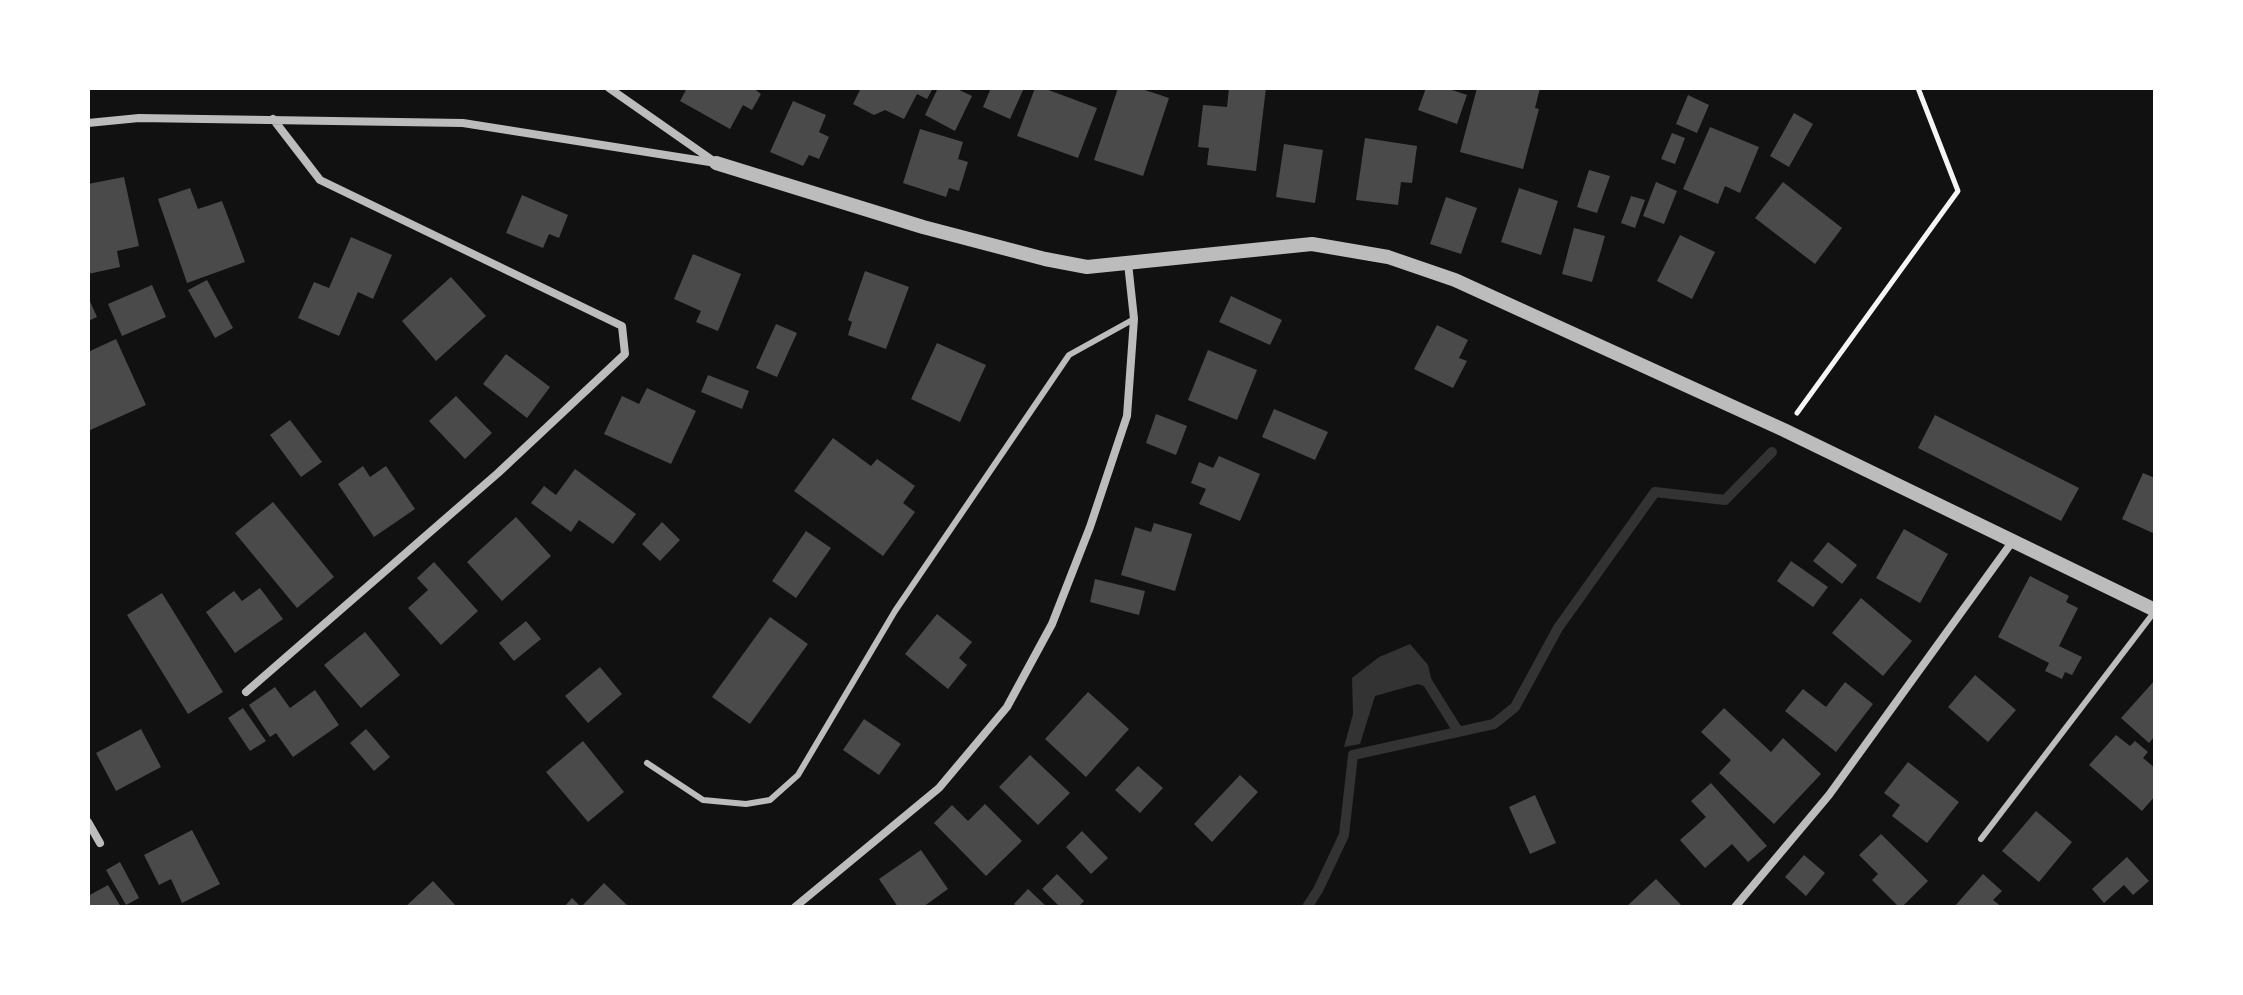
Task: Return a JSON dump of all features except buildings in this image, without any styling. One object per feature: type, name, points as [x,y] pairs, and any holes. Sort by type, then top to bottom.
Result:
[{"type":"street","points":[[609,88],[716,163]]},
{"type":"street","points":[[88,123],[139,118],[463,123],[716,163],[923,227],[1087,267],[1312,244],[1388,257],[1455,280],[1784,430],[2155,610]]},
{"type":"street","points":[[246,692],[498,473],[625,354],[622,326],[320,180],[273,119]]},
{"type":"street","points":[[795,907],[939,788],[1007,707],[1052,624],[1090,527],[1127,416],[1134,319],[1128,263]]},
{"type":"street","points":[[1735,907],[1829,795],[2012,542]]},
{"type":"street","points":[[88,822],[100,843]]},
{"type":"lane","points":[[647,763],[703,800],[746,804],[770,800],[798,775],[895,611],[1069,355],[1134,319]]},
{"type":"lane","points":[[1981,839],[2155,610]]},
{"type":"path","points":[[1784,430],[1958,191],[1918,88]]},
{"type":"shaded area","points":[[1410,644],[1428,665],[1434,690],[1418,684],[1375,696],[1360,744],[1344,747],[1353,714],[1352,678],[1379,657]]},
{"type":"waterway","points":[[1307,907],[1344,835],[1353,755],[1494,724],[1515,707],[1558,628],[1655,492],[1725,500],[1772,452]]},
{"type":"waterway","points":[[1426,680],[1458,731]]}]
